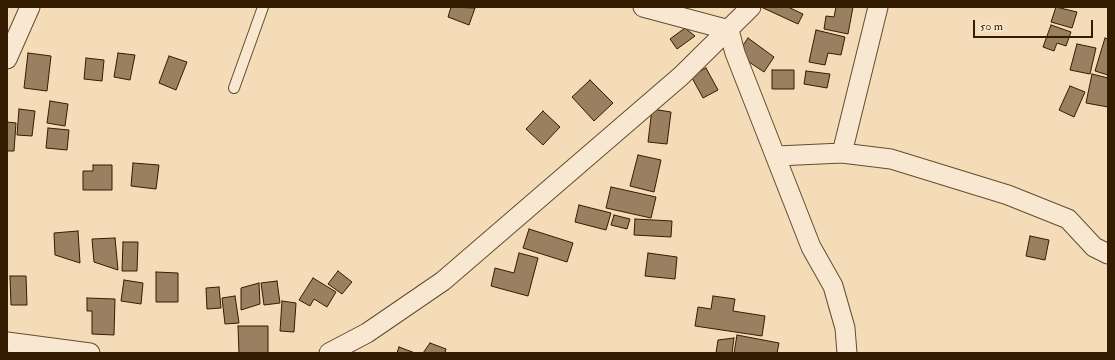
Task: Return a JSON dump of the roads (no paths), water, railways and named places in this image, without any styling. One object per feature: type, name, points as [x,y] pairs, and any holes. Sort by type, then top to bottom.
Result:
[{"type":"street","points":[[7,59],[30,7]]},
{"type":"street","points":[[643,7],[729,30]]},
{"type":"street","points":[[329,353],[367,333],[443,281],[681,76],[751,7]]},
{"type":"street","points":[[842,153],[878,7]]},
{"type":"street","points":[[729,30],[735,53],[777,156],[811,247],[832,286],[845,328],[847,353]]},
{"type":"street","points":[[777,156],[842,153],[891,159],[1021,199],[1068,219],[1094,247],[1108,254]]},
{"type":"street","points":[[7,342],[90,353]]},
{"type":"lane","points":[[234,88],[263,7]]}]
